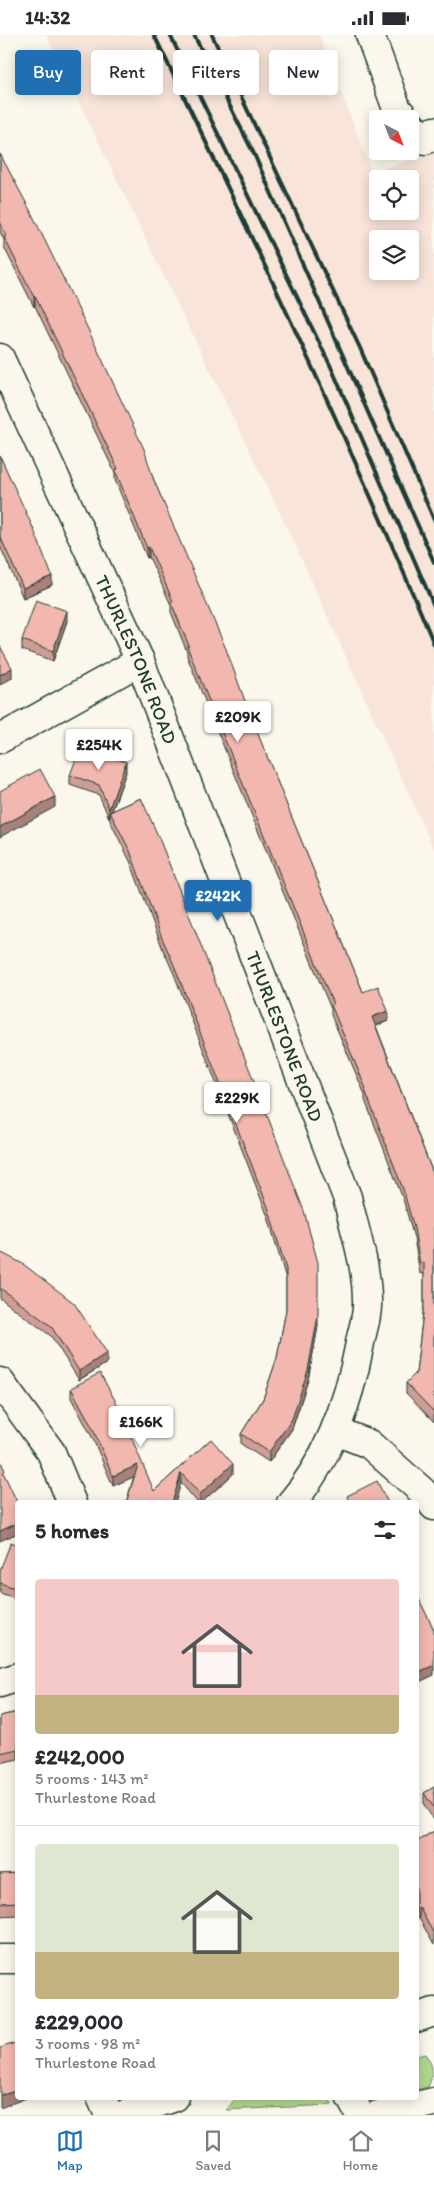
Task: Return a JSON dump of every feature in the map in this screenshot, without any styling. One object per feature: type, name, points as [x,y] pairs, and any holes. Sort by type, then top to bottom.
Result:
[{"type":"street","points":[[370,35],[398,110]]},
{"type":"street","name":"THURLESTONE ROAD","points":[[0,358],[140,661],[347,1197],[363,1264],[367,1306],[354,1377],[336,1431],[293,1500]]},
{"type":"street","points":[[0,739],[140,661]]},
{"type":"street","points":[[0,1382],[51,1452],[71,1500]]},
{"type":"street","points":[[336,1431],[370,1444],[422,1491],[434,1506]]},
{"type":"street","points":[[0,1683],[15,1678]]},
{"type":"street","points":[[0,1959],[15,1959]]},
{"type":"street","points":[[419,2017],[434,2012]]},
{"type":"street","points":[[106,2100],[130,2114],[167,2100]]},
{"type":"street","points":[[352,2100],[360,2115]]},
{"type":"street","points":[[378,2115],[434,2102]]},
{"type":"shaded area","points":[[46,35],[319,35],[325,50],[269,50],[269,95],[338,95],[338,84],[371,170],[369,170],[369,220],[419,220],[419,170],[379,170],[411,160],[419,160],[419,158],[434,153],[434,850],[292,538],[75,95],[81,95],[81,50],[53,50]]},
{"type":"green space","points":[[425,2054],[432,2070],[428,2087],[419,2089],[419,2055]]},
{"type":"green space","points":[[234,2100],[330,2100],[332,2105],[226,2110]]},
{"type":"building","points":[[0,154],[31,212],[144,449],[153,478],[226,649],[249,712],[363,992],[378,986],[388,1011],[372,1017],[434,1176],[434,1412],[406,1383],[416,1373],[424,1304],[424,1263],[420,1264],[414,1228],[403,1189],[366,1089],[331,1005],[333,1004],[187,646],[189,646],[171,602],[173,601],[149,547],[147,548],[115,470],[118,469],[35,296],[4,237],[7,236],[0,222]]},
{"type":"building","points":[[0,456],[34,530],[52,576],[23,588],[0,536]]},
{"type":"building","points":[[36,600],[67,611],[53,651],[22,640]]},
{"type":"building","points":[[0,646],[12,668],[0,675]]},
{"type":"building","points":[[81,746],[126,762],[109,809],[99,785],[70,775]]},
{"type":"building","points":[[40,769],[55,797],[0,827],[0,791]]},
{"type":"building","points":[[141,798],[159,838],[304,1211],[318,1263],[318,1316],[308,1370],[292,1419],[269,1452],[241,1434],[263,1399],[277,1358],[286,1310],[286,1269],[268,1207],[162,938],[130,851],[110,812]]},
{"type":"building","points":[[0,1252],[23,1264],[74,1303],[107,1353],[79,1371],[51,1326],[0,1288]]},
{"type":"building","points":[[100,1373],[117,1404],[154,1491],[211,1439],[233,1464],[200,1494],[181,1473],[173,1500],[127,1500],[138,1465],[113,1476],[92,1427],[71,1388]]},
{"type":"building","points":[[0,1459],[5,1471],[3,1472],[16,1500],[15,1524],[0,1531]]},
{"type":"building","points":[[377,1481],[386,1500],[349,1500],[347,1496]]},
{"type":"building","points":[[11,1542],[15,1544],[15,1588],[0,1583],[0,1570]]},
{"type":"building","points":[[419,1599],[434,1630],[434,1665],[419,1672]]},
{"type":"building","points":[[15,1713],[15,1750],[0,1753],[0,1716]]},
{"type":"building","points":[[434,1787],[434,1808],[424,1793]]},
{"type":"building","points":[[434,1831],[434,1934],[419,1907],[419,1840]]},
{"type":"building","points":[[15,1873],[15,1902],[0,1903],[0,1874]]},
{"type":"building","points":[[15,2043],[15,2090],[0,2095],[0,2048]]},
{"type":"railway","points":[[154,35],[227,186],[368,490],[434,644]]},
{"type":"railway","points":[[170,35],[332,369],[434,606]]},
{"type":"railway","points":[[194,35],[254,154],[434,562]]},
{"type":"railway","points":[[212,35],[360,348],[434,520]]}]
